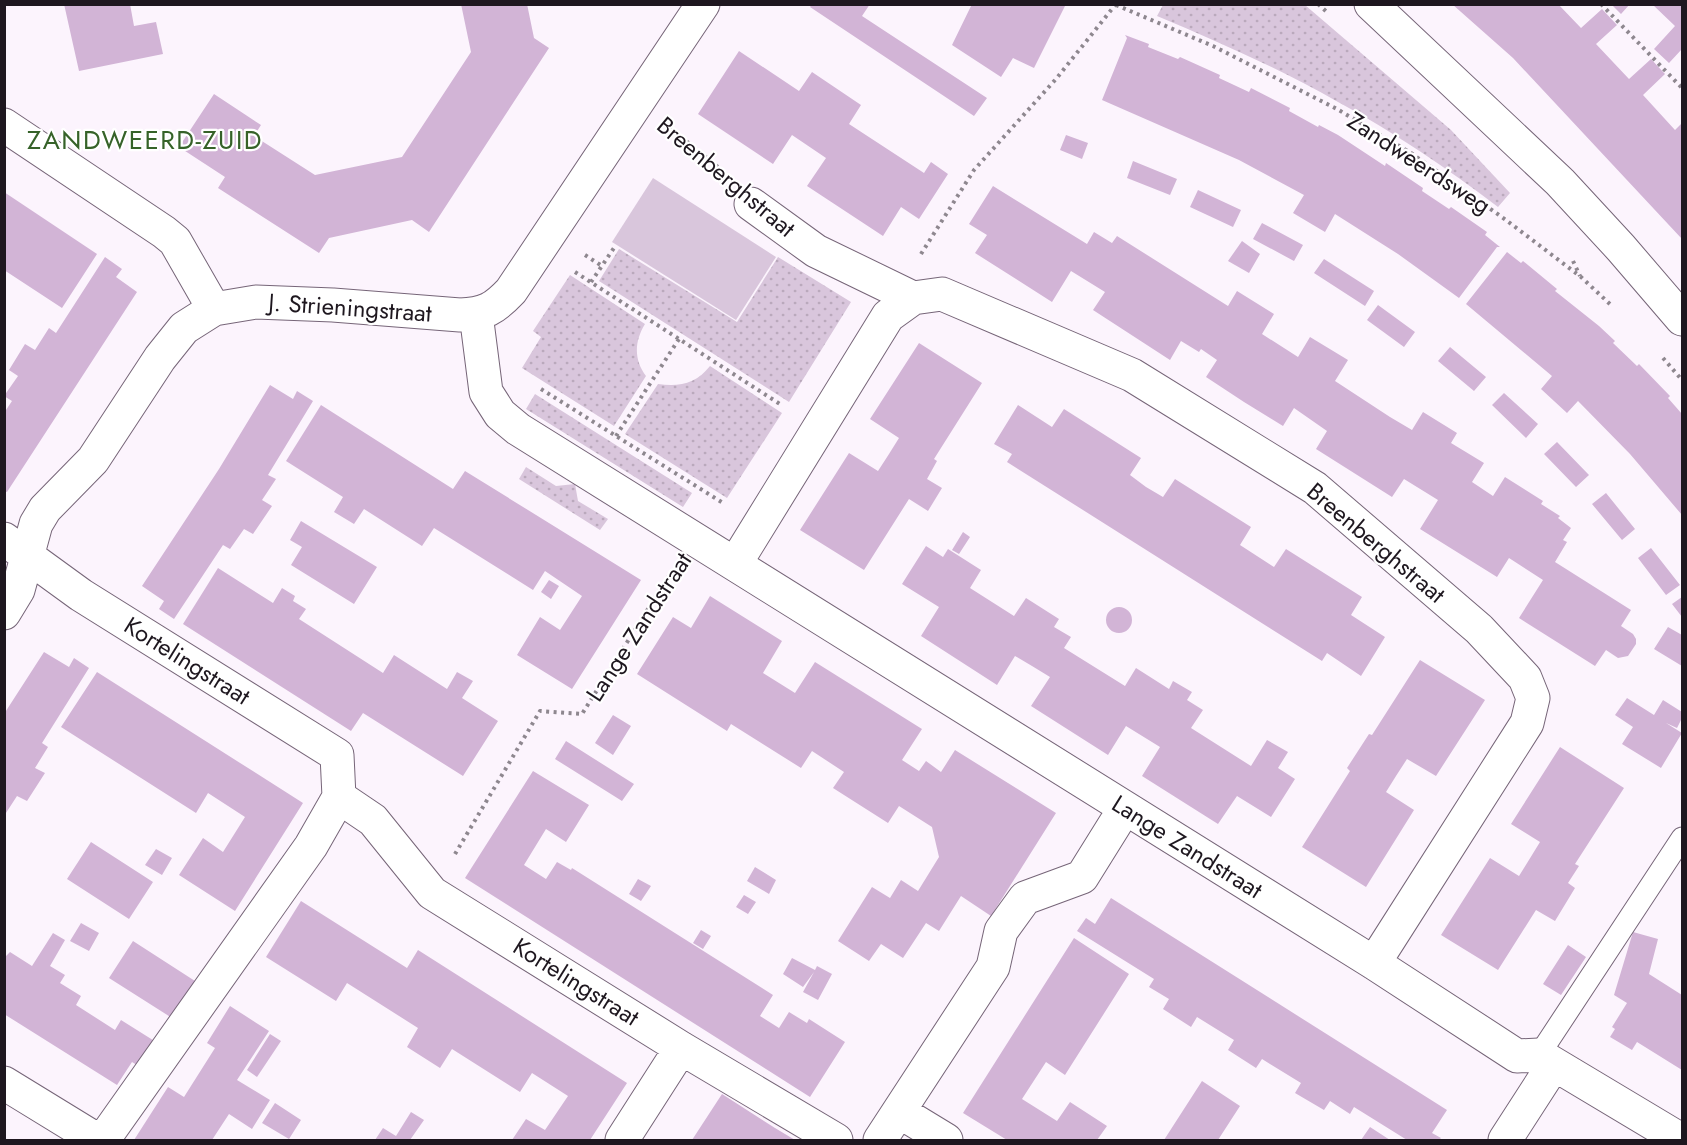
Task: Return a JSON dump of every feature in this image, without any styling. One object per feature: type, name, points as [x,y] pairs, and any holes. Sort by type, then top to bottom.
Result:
[{"type":"street","name":"J. Strieningstraat","points":[[4,613],[18,591],[16,547],[36,524],[45,509],[93,460],[160,358],[184,328],[214,309],[256,302],[333,305],[460,315],[490,310],[511,291],[703,4]]},
{"type":"street","points":[[1371,4],[1560,182],[1683,319]]},
{"type":"street","points":[[4,125],[175,241],[214,309]]},
{"type":"street","name":"Breenberghstraat","points":[[751,204],[816,251],[905,294],[942,294],[1132,375],[1315,488],[1479,629],[1525,678],[1533,698],[1527,723],[1374,963]]},
{"type":"street","name":"Breenberghstraat","points":[[735,564],[888,316],[905,294]]},
{"type":"street","name":"Lange Zandstraat","points":[[476,314],[486,392],[500,414],[518,429],[1374,963],[1517,1056],[1546,1059],[1681,1140]]},
{"type":"street","name":"Kortelingstraat","points":[[16,547],[81,594],[338,755],[339,797],[373,820],[432,893],[681,1048],[836,1140]]},
{"type":"street","points":[[104,1140],[311,846],[339,797]]},
{"type":"street","points":[[880,1140],[993,967],[1001,931],[1019,906],[1025,898],[1082,877],[1125,808]]},
{"type":"street","points":[[622,1140],[681,1048]]},
{"type":"street","points":[[1505,1140],[1546,1059]]},
{"type":"street","points":[[4,1083],[97,1140]]},
{"type":"street","points":[[900,1112],[946,1140]]},
{"type":"lane","points":[[1546,1059],[1683,838]]},
{"type":"path","points":[[1601,4],[1683,88]]},
{"type":"path","points":[[905,294],[974,170],[1056,80],[1116,5]]},
{"type":"path","name":"Zandweerdsweg","points":[[1116,5],[1214,46],[1337,109],[1410,153],[1506,220],[1562,263],[1615,310]]},
{"type":"path","name":"Breenberghstraat","points":[[637,102],[740,185],[751,204]]},
{"type":"path","points":[[591,282],[616,245]]},
{"type":"path","points":[[578,250],[602,266]]},
{"type":"path","points":[[567,266],[790,410]]},
{"type":"path","points":[[616,436],[679,339]]},
{"type":"path","points":[[1656,350],[1683,380]]},
{"type":"path","points":[[536,386],[728,506]]},
{"type":"path","name":"Lange Zandstraat","points":[[432,893],[540,711],[582,714],[669,575],[697,540]]},
{"type":"shaded area","points":[[1163,5],[1305,5],[1451,130],[1510,193],[1498,207],[1420,152],[1359,114],[1272,67],[1157,16]]},
{"type":"shaded area","points":[[653,178],[776,257],[736,320],[612,242]]},
{"type":"shaded area","points":[[619,249],[737,322],[778,257],[851,302],[789,402],[599,281]]},
{"type":"shaded area","points":[[570,275],[645,324],[639,337],[637,351],[639,364],[646,376],[614,426],[522,368],[541,337],[533,331]]},
{"type":"shaded area","points":[[710,366],[782,413],[727,498],[625,434],[658,384],[687,383],[699,377]]},
{"type":"shaded area","points":[[535,394],[692,493],[683,507],[526,409]]},
{"type":"shaded area","points":[[526,467],[556,486],[575,484],[578,501],[608,519],[600,530],[519,479]]},
{"type":"building","points":[[64,4],[130,4],[134,26],[156,22],[163,54],[79,71]]},
{"type":"building","points":[[461,4],[527,4],[534,38],[549,48],[429,232],[412,220],[329,238],[319,253],[218,188],[225,177],[179,147],[214,94],[261,125],[254,136],[315,175],[402,157],[471,52]]},
{"type":"building","points":[[812,4],[870,4],[862,16],[987,98],[974,116],[810,7]]},
{"type":"building","points":[[972,4],[1066,4],[1034,68],[1013,58],[1001,77],[952,45]]},
{"type":"building","points":[[1452,4],[1558,4],[1581,28],[1602,9],[1617,25],[1596,44],[1629,79],[1651,59],[1665,74],[1643,95],[1675,130],[1682,123],[1682,239],[1513,58]]},
{"type":"building","points":[[1611,4],[1630,4],[1621,14]]},
{"type":"building","points":[[1652,4],[1682,4],[1682,49],[1669,63],[1654,49],[1675,26]]},
{"type":"building","points":[[1125,35],[1149,44],[1148,47],[1178,59],[1180,57],[1220,75],[1219,78],[1249,92],[1251,88],[1290,108],[1289,111],[1318,127],[1319,125],[1338,135],[1385,166],[1386,163],[1449,209],[1451,207],[1487,232],[1485,235],[1500,247],[1497,247],[1459,298],[1398,254],[1335,214],[1325,232],[1293,213],[1304,195],[1239,160],[1102,100],[1127,38]]},
{"type":"building","points":[[739,51],[799,91],[812,72],[861,105],[849,124],[924,173],[931,162],[948,174],[919,219],[901,207],[883,236],[807,186],[826,158],[792,135],[773,164],[698,114]]},
{"type":"building","points":[[1066,135],[1088,143],[1082,159],[1060,150]]},
{"type":"building","points":[[1133,161],[1177,179],[1170,195],[1127,178]]},
{"type":"building","points":[[993,186],[1087,244],[1094,232],[1112,243],[1117,236],[1228,306],[1237,291],[1274,314],[1262,334],[1298,357],[1310,337],[1348,360],[1335,381],[1390,417],[1412,430],[1423,412],[1457,433],[1451,443],[1484,463],[1472,482],[1493,496],[1505,477],[1543,501],[1541,504],[1560,516],[1558,518],[1571,528],[1563,540],[1567,542],[1555,562],[1631,610],[1621,626],[1633,634],[1636,639],[1636,644],[1628,656],[1618,658],[1606,650],[1595,666],[1519,618],[1543,580],[1509,558],[1497,577],[1420,529],[1438,500],[1404,479],[1392,497],[1316,449],[1327,431],[1294,408],[1283,426],[1244,402],[1206,377],[1217,360],[1201,349],[1199,352],[1181,341],[1170,360],[1093,310],[1105,292],[1071,271],[1052,302],[975,253],[987,235],[969,224]]},
{"type":"building","points":[[1198,190],[1241,210],[1233,227],[1190,207]]},
{"type":"building","points":[[4,192],[97,254],[62,308],[4,270]]},
{"type":"building","points":[[1262,223],[1303,245],[1294,261],[1253,239]]},
{"type":"building","points":[[1242,241],[1260,254],[1249,273],[1228,261]]},
{"type":"building","points":[[1507,252],[1521,263],[1523,261],[1557,289],[1555,291],[1599,326],[1615,341],[1613,343],[1637,366],[1639,364],[1670,396],[1668,398],[1682,414],[1682,515],[1630,454],[1578,401],[1567,413],[1541,389],[1552,376],[1466,304]]},
{"type":"building","points":[[105,257],[122,269],[116,277],[137,292],[7,492],[4,491],[4,413],[12,401],[4,396],[18,376],[9,370],[25,344],[35,350],[49,328],[56,333]]},
{"type":"building","points":[[1324,259],[1374,291],[1365,306],[1314,273]]},
{"type":"building","points":[[1378,305],[1415,332],[1404,347],[1367,320]]},
{"type":"building","points":[[919,343],[982,383],[934,459],[937,461],[927,479],[942,488],[928,511],[909,499],[864,570],[800,530],[849,453],[878,471],[889,454],[899,438],[870,419]]},
{"type":"building","points":[[1450,347],[1486,377],[1474,391],[1438,361]]},
{"type":"building","points":[[270,385],[293,399],[297,391],[313,401],[268,475],[276,479],[262,500],[272,506],[253,534],[244,529],[230,549],[223,545],[174,619],[159,609],[164,601],[142,586],[219,469]]},
{"type":"building","points":[[1504,393],[1538,424],[1526,438],[1492,405]]},
{"type":"building","points":[[321,405],[453,489],[465,471],[641,580],[572,689],[517,655],[540,617],[560,630],[582,596],[545,571],[533,590],[434,528],[422,546],[364,509],[354,524],[334,512],[343,497],[286,461]]},
{"type":"building","points":[[1018,405],[1052,427],[1064,409],[1141,458],[1130,475],[1146,487],[1163,497],[1175,479],[1251,527],[1240,545],[1274,567],[1286,549],[1362,597],[1351,615],[1385,637],[1361,676],[1327,653],[1322,661],[1007,462],[1012,454],[994,444]]},
{"type":"building","points":[[1557,442],[1589,475],[1576,487],[1544,454]]},
{"type":"building","points":[[1606,493],[1635,529],[1622,540],[1592,504]]},
{"type":"building","points":[[301,521],[377,567],[354,604],[291,565],[302,547],[290,540]]},
{"type":"building","points":[[963,532],[970,537],[959,554],[952,550]]},
{"type":"building","points":[[926,546],[943,557],[948,549],[981,570],[970,588],[1014,616],[1026,598],[1059,619],[1054,627],[1071,637],[1064,648],[1125,686],[1136,668],[1169,689],[1173,681],[1192,692],[1187,700],[1203,710],[1191,728],[1251,766],[1267,740],[1288,752],[1278,768],[1295,779],[1271,817],[1237,796],[1218,824],[1142,776],[1160,747],[1126,726],[1108,755],[1031,706],[1050,677],[1015,656],[997,685],[921,636],[939,607],[902,584]]},
{"type":"building","points":[[1651,548],[1680,585],[1666,595],[1638,558]]},
{"type":"building","points":[[218,568],[273,603],[282,588],[295,596],[293,601],[306,609],[299,619],[383,673],[394,655],[447,689],[457,672],[473,681],[462,698],[498,721],[463,776],[363,713],[351,731],[183,624]]},
{"type":"building","points":[[549,580],[559,586],[551,599],[541,592]]},
{"type":"building","points":[[710,596],[782,641],[763,673],[795,693],[815,662],[922,729],[902,760],[919,771],[926,761],[941,772],[955,750],[1056,813],[991,916],[961,896],[939,931],[926,923],[903,958],[881,944],[869,961],[838,941],[872,887],[890,898],[901,880],[918,891],[939,857],[932,827],[899,806],[888,823],[833,788],[844,772],[812,751],[801,768],[731,724],[727,731],[637,674],[673,617],[691,628]]},
{"type":"building","points":[[1682,597],[1682,617],[1672,604]]},
{"type":"building","points":[[1119,607],[1128,611],[1132,620],[1128,629],[1119,633],[1110,629],[1106,620],[1110,611]]},
{"type":"building","points":[[1668,627],[1682,635],[1682,666],[1654,649]]},
{"type":"building","points":[[44,652],[69,667],[74,658],[89,668],[42,743],[48,747],[35,768],[45,773],[27,801],[17,796],[4,816],[4,714]]},
{"type":"building","points":[[1420,660],[1485,700],[1436,776],[1407,759],[1396,776],[1386,792],[1414,810],[1366,887],[1302,847],[1350,771],[1347,768],[1369,734],[1372,735]]},
{"type":"building","points":[[97,672],[303,803],[235,911],[179,875],[203,838],[223,852],[245,817],[208,793],[196,813],[61,727]]},
{"type":"building","points":[[1627,698],[1654,715],[1663,700],[1682,712],[1677,728],[1666,723],[1682,733],[1661,768],[1622,744],[1633,727],[1615,715]]},
{"type":"building","points":[[613,715],[631,726],[613,755],[595,743]]},
{"type":"building","points":[[566,741],[634,784],[622,801],[555,759]]},
{"type":"building","points":[[1560,747],[1624,788],[1575,864],[1579,866],[1568,883],[1575,888],[1555,921],[1536,910],[1498,970],[1441,935],[1490,858],[1519,876],[1540,842],[1511,824]]},
{"type":"building","points":[[533,771],[589,805],[566,842],[546,829],[524,865],[546,879],[557,862],[571,870],[572,868],[773,995],[760,1016],[779,1028],[789,1012],[807,1023],[809,1019],[845,1042],[810,1097],[465,878]]},
{"type":"building","points":[[91,842],[153,882],[129,919],[67,879]]},
{"type":"building","points":[[156,849],[172,858],[162,875],[145,865]]},
{"type":"building","points":[[755,867],[776,880],[769,894],[747,881]]},
{"type":"building","points":[[638,879],[651,886],[641,901],[629,894]]},
{"type":"building","points":[[744,895],[756,902],[748,914],[736,907]]},
{"type":"building","points":[[1111,898],[1447,1110],[1432,1133],[1441,1138],[1439,1140],[1407,1140],[1354,1107],[1350,1114],[1330,1101],[1324,1110],[1295,1093],[1301,1083],[1262,1059],[1256,1068],[1228,1050],[1234,1040],[1197,1017],[1191,1027],[1163,1009],[1169,999],[1149,987],[1154,979],[1077,931],[1086,918],[1095,924]]},
{"type":"building","points":[[301,901],[407,968],[418,950],[627,1083],[590,1140],[512,1140],[526,1119],[545,1130],[568,1096],[532,1073],[520,1092],[452,1049],[440,1068],[407,1047],[418,1028],[347,983],[336,1001],[266,957]]},
{"type":"building","points":[[81,923],[99,933],[89,951],[70,941]]},
{"type":"building","points":[[701,930],[711,936],[703,949],[693,943]]},
{"type":"building","points":[[1633,932],[1658,939],[1649,974],[1682,995],[1682,1070],[1637,1042],[1632,1050],[1610,1037],[1615,1029],[1612,1027],[1627,1003],[1614,995]]},
{"type":"building","points":[[53,933],[65,940],[50,966],[65,975],[60,983],[81,996],[76,1005],[115,1030],[121,1020],[156,1042],[140,1067],[132,1062],[117,1085],[4,1014],[4,958],[10,952],[32,966]]},
{"type":"building","points":[[1074,938],[1129,974],[1065,1075],[1046,1062],[1022,1099],[1057,1121],[1070,1102],[1107,1126],[1097,1140],[1007,1140],[963,1113]]},
{"type":"building","points":[[133,941],[195,981],[172,1018],[109,978]]},
{"type":"building","points":[[1568,945],[1586,957],[1561,995],[1543,984]]},
{"type":"building","points":[[792,958],[815,970],[817,966],[832,974],[818,1000],[803,992],[814,972],[803,987],[783,974]]},
{"type":"building","points":[[230,1006],[269,1031],[237,1080],[270,1100],[252,1129],[229,1114],[212,1140],[134,1140],[168,1087],[184,1097],[215,1048],[207,1043]]},
{"type":"building","points":[[270,1034],[281,1041],[257,1077],[247,1070]]},
{"type":"building","points":[[1202,1081],[1240,1106],[1218,1140],[1164,1140]]},
{"type":"building","points":[[722,1094],[775,1128],[795,1140],[692,1140]]},
{"type":"building","points":[[275,1103],[301,1120],[289,1139],[262,1123]]},
{"type":"building","points":[[411,1112],[424,1120],[410,1140],[375,1140],[383,1128],[396,1136]]},
{"type":"building","points":[[1370,1127],[1390,1140],[1361,1140]]},
{"type":"district","name":"ZANDWEERD-ZUID","points":[[145,140]]}]
